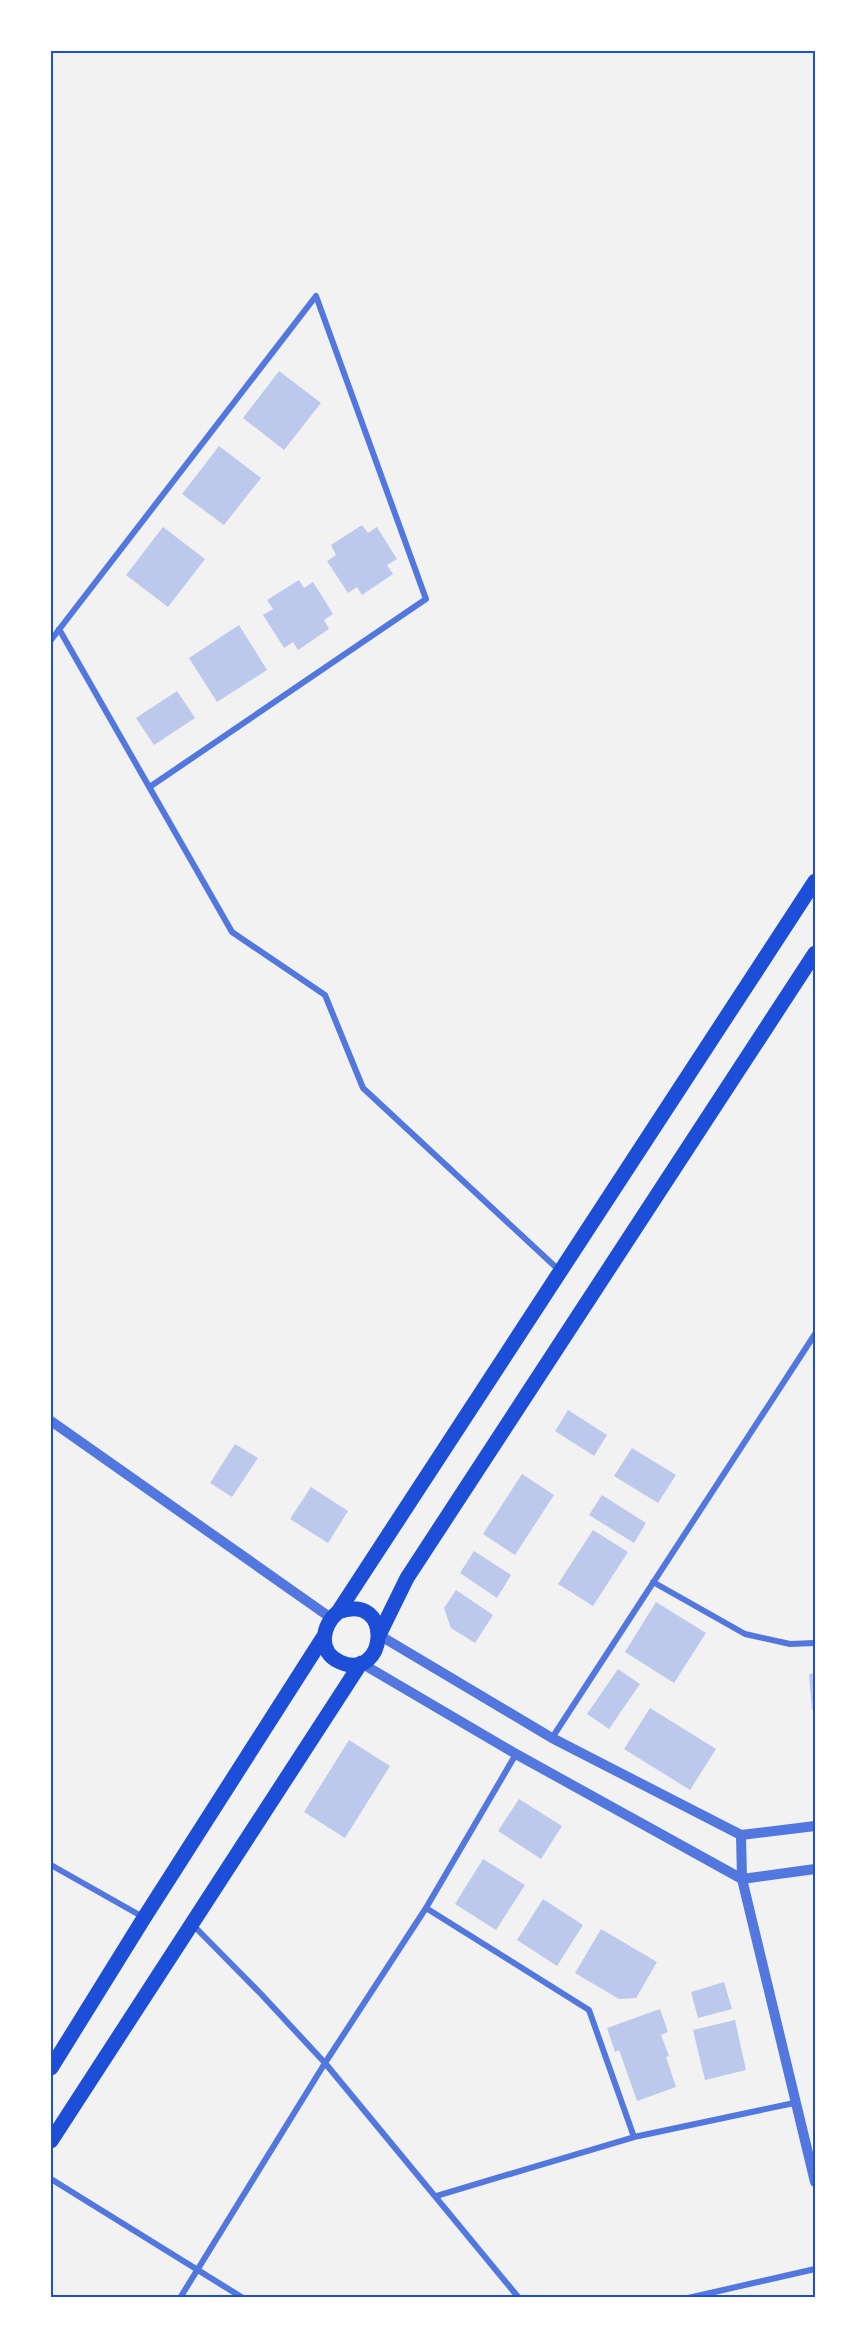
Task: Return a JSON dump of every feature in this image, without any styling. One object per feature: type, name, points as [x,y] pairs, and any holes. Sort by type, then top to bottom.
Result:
[{"type":"main road","points":[[51,2068],[324,1636],[334,1615],[561,1272],[815,881]]},
{"type":"main road","points":[[51,2140],[361,1663],[375,1652],[380,1635],[407,1578],[815,953]]},
{"type":"main road","points":[[334,1615],[356,1609],[365,1612],[372,1618],[380,1635]]},
{"type":"main road","points":[[324,1636],[325,1645],[335,1659],[352,1665],[361,1663]]},
{"type":"street","points":[[51,640],[316,296],[426,599],[150,786]]},
{"type":"street","points":[[59,629],[232,932],[325,995],[363,1088],[561,1272]]},
{"type":"street","points":[[552,1738],[815,1334]]},
{"type":"street","points":[[808,1346],[815,1350]]},
{"type":"street","points":[[51,1421],[334,1615]]},
{"type":"street","points":[[653,1582],[745,1634],[789,1644],[815,1643]]},
{"type":"street","points":[[380,1635],[552,1738],[741,1834],[815,1826]]},
{"type":"street","points":[[361,1663],[516,1754],[742,1879],[815,1869]]},
{"type":"street","points":[[180,2298],[325,2063],[426,1908],[516,1754]]},
{"type":"street","points":[[741,1834],[742,1879],[794,2103],[808,2147],[815,2182]]},
{"type":"street","points":[[51,1865],[144,1918]]},
{"type":"street","points":[[426,1908],[589,2010],[634,2137]]},
{"type":"street","points":[[191,1923],[325,2063],[519,2298]]},
{"type":"street","points":[[436,2196],[634,2137],[794,2103]]},
{"type":"street","points":[[51,2179],[243,2298]]},
{"type":"street","points":[[688,2298],[815,2269]]},
{"type":"building","points":[[279,371],[321,403],[284,450],[243,418]]},
{"type":"building","points":[[219,446],[261,478],[224,525],[182,494]]},
{"type":"building","points":[[362,525],[368,533],[377,527],[397,559],[387,565],[393,574],[362,595],[357,587],[348,593],[327,561],[336,555],[331,545]]},
{"type":"building","points":[[163,527],[205,559],[168,607],[126,575]]},
{"type":"building","points":[[299,580],[304,588],[313,582],[333,614],[324,620],[329,629],[298,650],[293,642],[284,648],[263,615],[273,609],[267,600]]},
{"type":"building","points":[[239,625],[267,670],[217,702],[189,658]]},
{"type":"building","points":[[177,691],[195,718],[154,745],[136,718]]},
{"type":"building","points":[[568,1410],[607,1435],[594,1456],[555,1431]]},
{"type":"building","points":[[235,1444],[258,1458],[232,1497],[210,1483]]},
{"type":"building","points":[[632,1448],[676,1475],[658,1503],[614,1476]]},
{"type":"building","points":[[522,1474],[554,1495],[515,1555],[483,1534]]},
{"type":"building","points":[[311,1487],[348,1511],[328,1543],[290,1519]]},
{"type":"building","points":[[602,1495],[646,1523],[634,1543],[589,1515]]},
{"type":"building","points":[[593,1530],[628,1552],[593,1606],[558,1584]]},
{"type":"building","points":[[474,1551],[511,1575],[497,1598],[460,1573]]},
{"type":"building","points":[[456,1590],[493,1615],[475,1643],[451,1628],[444,1608]]},
{"type":"building","points":[[656,1602],[706,1633],[674,1683],[625,1652]]},
{"type":"building","points":[[618,1669],[640,1684],[609,1729],[587,1714]]},
{"type":"building","points":[[815,1673],[815,1710],[812,1710],[809,1674]]},
{"type":"building","points":[[650,1708],[716,1749],[690,1790],[624,1749]]},
{"type":"building","points":[[349,1740],[390,1766],[345,1838],[304,1812]]},
{"type":"building","points":[[519,1799],[562,1826],[541,1859],[498,1831]]},
{"type":"building","points":[[483,1859],[525,1885],[496,1930],[455,1904]]},
{"type":"building","points":[[543,1899],[583,1925],[557,1966],[517,1940]]},
{"type":"building","points":[[601,1929],[657,1962],[636,1998],[619,1999],[575,1973]]},
{"type":"building","points":[[724,1982],[732,2009],[698,2018],[691,1992]]},
{"type":"building","points":[[660,2009],[668,2032],[661,2035],[669,2056],[666,2057],[676,2087],[637,2101],[619,2050],[615,2052],[607,2028]]},
{"type":"building","points":[[735,2020],[746,2070],[705,2080],[693,2030]]}]
